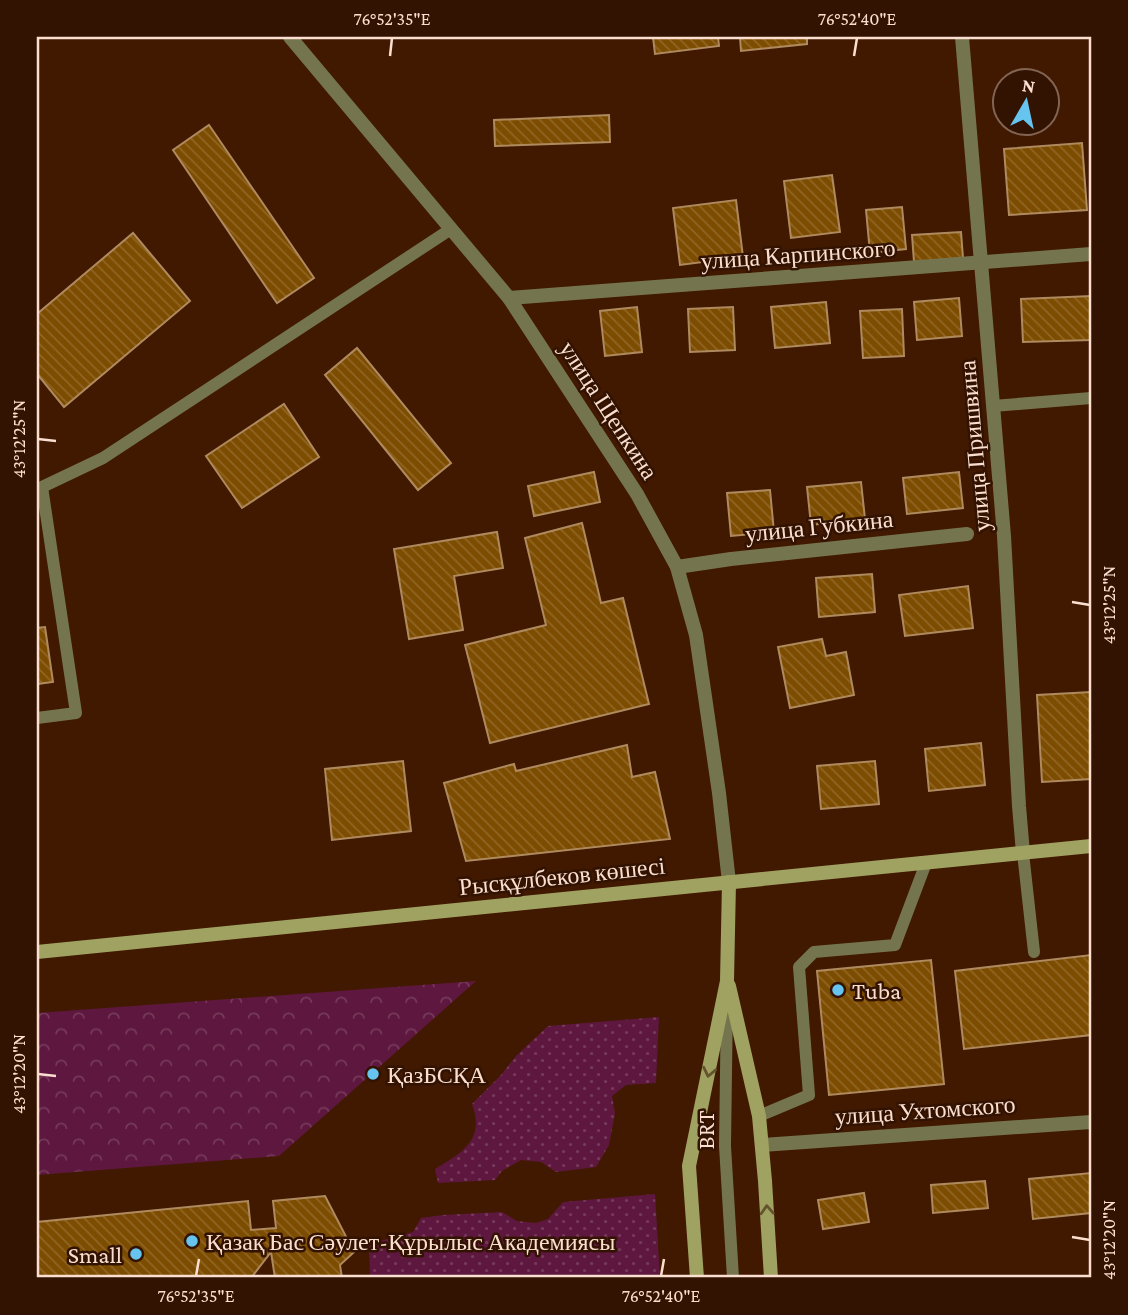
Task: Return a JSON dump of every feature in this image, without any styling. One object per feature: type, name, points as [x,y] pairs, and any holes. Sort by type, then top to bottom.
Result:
[{"type":"street","name":"улица Щепкина","points":[[290,37],[509,298],[637,494],[677,567],[696,635],[729,882]]},
{"type":"street","name":"улица Пришвина","points":[[962,37],[1004,536],[1023,853]]},
{"type":"street","name":"улица Карпинского","points":[[509,298],[1091,254]]},
{"type":"street","name":"улица Губкина","points":[[677,567],[967,534]]},
{"type":"street","name":"Рысқұлбеков көшесі","points":[[37,952],[1091,846]]},
{"type":"street","points":[[697,1278],[689,1166],[727,981],[729,882]]},
{"type":"street","points":[[727,981],[759,1116],[771,1278]]},
{"type":"street","name":"улица Ухтомского","points":[[762,1145],[1091,1122]]},
{"type":"lane","points":[[37,718],[76,713],[41,487],[103,458],[451,229]]},
{"type":"lane","points":[[993,406],[1091,398]]},
{"type":"lane","points":[[1023,853],[1034,952]]},
{"type":"lane","points":[[759,1116],[809,1095],[799,967],[814,952],[895,945],[926,863]]},
{"type":"lane","name":"BRT","points":[[727,981],[725,1146],[733,1278]]},
{"type":"green space","points":[[476,981],[279,1156],[37,1175],[37,1013]]},
{"type":"green space","points":[[659,1017],[656,1083],[626,1085],[612,1096],[615,1113],[609,1145],[596,1167],[556,1172],[541,1162],[521,1160],[502,1171],[495,1180],[438,1183],[435,1169],[469,1144],[473,1136],[476,1127],[472,1104],[548,1026]]},
{"type":"green space","points":[[655,1194],[660,1278],[370,1278],[369,1244],[413,1232],[421,1218],[502,1212],[517,1221],[536,1223],[548,1219],[563,1202]]},
{"type":"building","points":[[653,37],[718,37],[719,46],[655,54]]},
{"type":"building","points":[[740,37],[807,37],[807,44],[741,51]]},
{"type":"building","points":[[609,115],[610,142],[495,146],[494,120]]},
{"type":"building","points":[[209,125],[314,278],[277,303],[173,150]]},
{"type":"building","points":[[1082,143],[1087,210],[1009,215],[1004,149]]},
{"type":"building","points":[[832,175],[840,232],[791,238],[784,181]]},
{"type":"building","points":[[736,200],[743,257],[680,265],[673,208]]},
{"type":"building","points":[[902,207],[906,249],[870,253],[866,210]]},
{"type":"building","points":[[961,232],[963,258],[914,262],[912,235]]},
{"type":"building","points":[[133,233],[190,301],[64,407],[37,374],[37,314]]},
{"type":"building","points":[[1091,296],[1091,340],[1023,342],[1021,299]]},
{"type":"building","points":[[959,298],[962,336],[917,340],[914,302]]},
{"type":"building","points":[[826,302],[830,343],[775,348],[771,307]]},
{"type":"building","points":[[637,307],[642,352],[605,356],[600,311]]},
{"type":"building","points":[[733,307],[735,350],[690,352],[688,309]]},
{"type":"building","points":[[902,309],[904,356],[863,358],[860,311]]},
{"type":"building","points":[[357,348],[451,463],[418,490],[325,375]]},
{"type":"building","points":[[284,404],[319,457],[242,508],[206,456]]},
{"type":"building","points":[[594,472],[600,502],[534,516],[528,486]]},
{"type":"building","points":[[959,472],[963,508],[907,514],[903,478]]},
{"type":"building","points":[[861,482],[865,519],[811,525],[807,487]]},
{"type":"building","points":[[770,490],[774,532],[731,536],[727,493]]},
{"type":"building","points":[[582,523],[601,603],[623,598],[649,704],[490,743],[465,645],[546,625],[525,538]]},
{"type":"building","points":[[497,532],[503,568],[454,576],[463,630],[409,639],[394,549]]},
{"type":"building","points":[[872,574],[875,612],[819,617],[816,578]]},
{"type":"building","points":[[968,586],[973,628],[905,636],[899,595]]},
{"type":"building","points":[[45,627],[53,682],[37,684],[37,628]]},
{"type":"building","points":[[822,639],[826,656],[846,652],[854,695],[790,708],[778,647]]},
{"type":"building","points":[[1091,692],[1091,779],[1042,782],[1037,695]]},
{"type":"building","points":[[981,743],[985,785],[929,791],[925,749]]},
{"type":"building","points":[[627,745],[632,777],[655,772],[670,839],[466,861],[444,783],[514,764],[516,771]]},
{"type":"building","points":[[403,761],[411,831],[332,840],[325,769]]},
{"type":"building","points":[[875,761],[879,804],[821,809],[817,766]]},
{"type":"building","points":[[1091,955],[1091,1035],[964,1049],[955,971]]},
{"type":"building","points":[[931,960],[944,1084],[829,1095],[817,971]]},
{"type":"building","points":[[1091,1173],[1091,1213],[1033,1219],[1029,1179]]},
{"type":"building","points":[[985,1181],[988,1208],[933,1213],[931,1185]]},
{"type":"building","points":[[864,1193],[869,1222],[823,1229],[818,1200]]},
{"type":"building","name":"Қазақ Бас Сәулет-Құрылыс Академиясы","points":[[325,1196],[354,1252],[340,1265],[342,1278],[275,1278],[271,1252],[251,1278],[37,1278],[37,1222],[248,1201],[251,1230],[276,1228],[273,1201]]},
{"type":"place","name":"Tuba","points":[[838,990]]},
{"type":"place","name":"ҚазБСҚА","points":[[373,1074]]},
{"type":"place","name":"Қазақ Бас Сәулет-Құрылыс Академиясы","points":[[192,1241]]},
{"type":"place","name":"Small","points":[[136,1254]]}]
